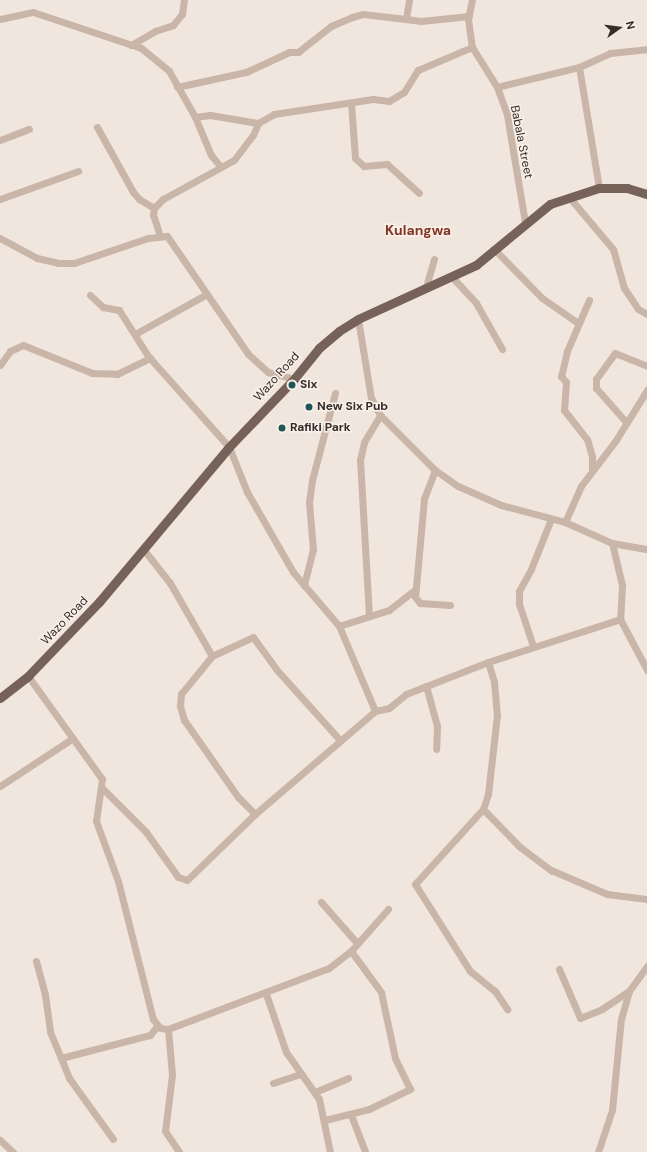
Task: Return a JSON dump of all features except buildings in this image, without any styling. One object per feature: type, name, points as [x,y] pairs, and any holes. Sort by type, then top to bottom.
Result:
[{"type":"main road","name":"Wazo Road","points":[[0,698],[28,676],[144,550],[229,447],[294,380],[319,348],[358,319],[426,287],[452,278],[476,265],[525,223],[550,204],[599,188],[627,188],[647,194]]},
{"type":"street","points":[[131,45],[151,33],[173,25],[182,14],[184,0]]},
{"type":"street","points":[[406,19],[409,0]]},
{"type":"street","name":"Babala Street","points":[[472,0],[469,16],[472,47],[497,87],[513,142],[525,223]]},
{"type":"street","points":[[0,19],[33,12],[141,48],[168,71],[195,116],[211,155],[220,166]]},
{"type":"street","points":[[177,87],[246,72],[289,52],[298,52],[331,26],[363,14],[421,21],[469,16]]},
{"type":"street","points":[[160,236],[153,215],[154,208],[163,199],[220,166],[234,160],[253,135],[258,123],[274,114],[395,98],[404,92],[418,70],[472,47]]},
{"type":"street","points":[[497,87],[579,67],[610,52],[647,49]]},
{"type":"street","points":[[579,67],[599,188]]},
{"type":"street","points":[[351,103],[355,158],[364,166],[387,164],[419,193]]},
{"type":"street","points":[[195,116],[210,115],[258,123]]},
{"type":"street","points":[[97,127],[133,192],[138,199],[154,208]]},
{"type":"street","points":[[0,140],[29,130]]},
{"type":"street","points":[[0,199],[78,171]]},
{"type":"street","points":[[569,197],[613,249],[624,288],[638,309],[647,314]]},
{"type":"street","points":[[0,238],[37,258],[58,263],[74,263],[160,236],[167,236],[173,241],[186,267],[259,366],[294,380]]},
{"type":"street","points":[[495,250],[542,298],[578,323]]},
{"type":"street","points":[[426,287],[434,259]]},
{"type":"street","points":[[452,278],[476,304],[502,349]]},
{"type":"street","points":[[134,334],[207,294]]},
{"type":"street","points":[[90,295],[103,307],[119,310],[150,358],[229,447],[247,492],[304,585],[339,626],[376,711]]},
{"type":"street","points":[[589,300],[578,323],[561,376],[566,382],[564,410],[587,439],[592,471]]},
{"type":"street","points":[[358,319],[365,375],[371,398],[380,416],[435,470],[458,486],[501,505],[565,522],[612,543],[647,549]]},
{"type":"street","points":[[0,365],[10,351],[23,345],[92,373],[117,374],[150,358]]},
{"type":"street","points":[[626,422],[596,388],[596,379],[615,353],[647,366]]},
{"type":"street","points":[[565,522],[572,501],[647,390]]},
{"type":"street","points":[[304,585],[311,568],[313,550],[309,502],[312,480],[335,393]]},
{"type":"street","points":[[369,616],[360,460],[364,442],[380,416]]},
{"type":"street","points":[[435,470],[424,499],[416,602],[450,605]]},
{"type":"street","points":[[533,646],[519,604],[519,591],[531,569],[551,519]]},
{"type":"street","points":[[612,543],[622,585],[620,619],[647,670]]},
{"type":"street","points":[[144,550],[170,583],[212,656]]},
{"type":"street","points":[[339,626],[389,610],[416,589]]},
{"type":"street","points":[[28,676],[72,738],[95,767],[102,788],[146,832],[184,880],[203,867],[255,814],[339,739],[376,711],[389,708],[406,694],[488,662],[533,646],[620,619]]},
{"type":"street","points":[[255,814],[233,791],[184,720],[180,706],[182,694],[212,656],[253,637],[276,668],[339,739]]},
{"type":"street","points":[[488,662],[494,682],[497,715],[495,748],[483,809],[415,884],[470,971],[496,992],[507,1009]]},
{"type":"street","points":[[426,686],[437,726],[436,748]]},
{"type":"street","points":[[0,786],[72,738]]},
{"type":"street","points":[[102,788],[96,821],[118,882],[135,957],[157,1026]]},
{"type":"street","points":[[483,809],[520,847],[551,870],[607,894],[647,900]]},
{"type":"street","points":[[321,902],[357,943]]},
{"type":"street","points":[[157,1026],[168,1029],[266,994],[329,968],[351,951],[388,909]]},
{"type":"street","points":[[325,1120],[350,1115],[410,1089],[395,1058],[381,992],[351,951]]},
{"type":"street","points":[[36,961],[45,995],[50,1032],[69,1078],[113,1139]]},
{"type":"street","points":[[559,970],[580,1018],[602,1010],[629,991],[647,966]]},
{"type":"street","points":[[598,1152],[612,1110],[621,1019],[629,991]]},
{"type":"street","points":[[266,994],[286,1052],[315,1092],[325,1120],[330,1152]]},
{"type":"street","points":[[61,1058],[150,1035],[157,1026]]},
{"type":"street","points":[[168,1029],[172,1075],[165,1131],[179,1152]]},
{"type":"street","points":[[273,1083],[302,1074]]},
{"type":"street","points":[[315,1092],[348,1078]]},
{"type":"street","points":[[350,1115],[365,1152]]},
{"type":"street","points":[[0,1140],[13,1152]]},
{"type":"place","name":"Six","points":[[292,385]]},
{"type":"place","name":"New Six Pub","points":[[309,407]]},
{"type":"place","name":"Rafiki Park","points":[[282,428]]},
{"type":"district","name":"Kulangwa","points":[[418,230]]}]
